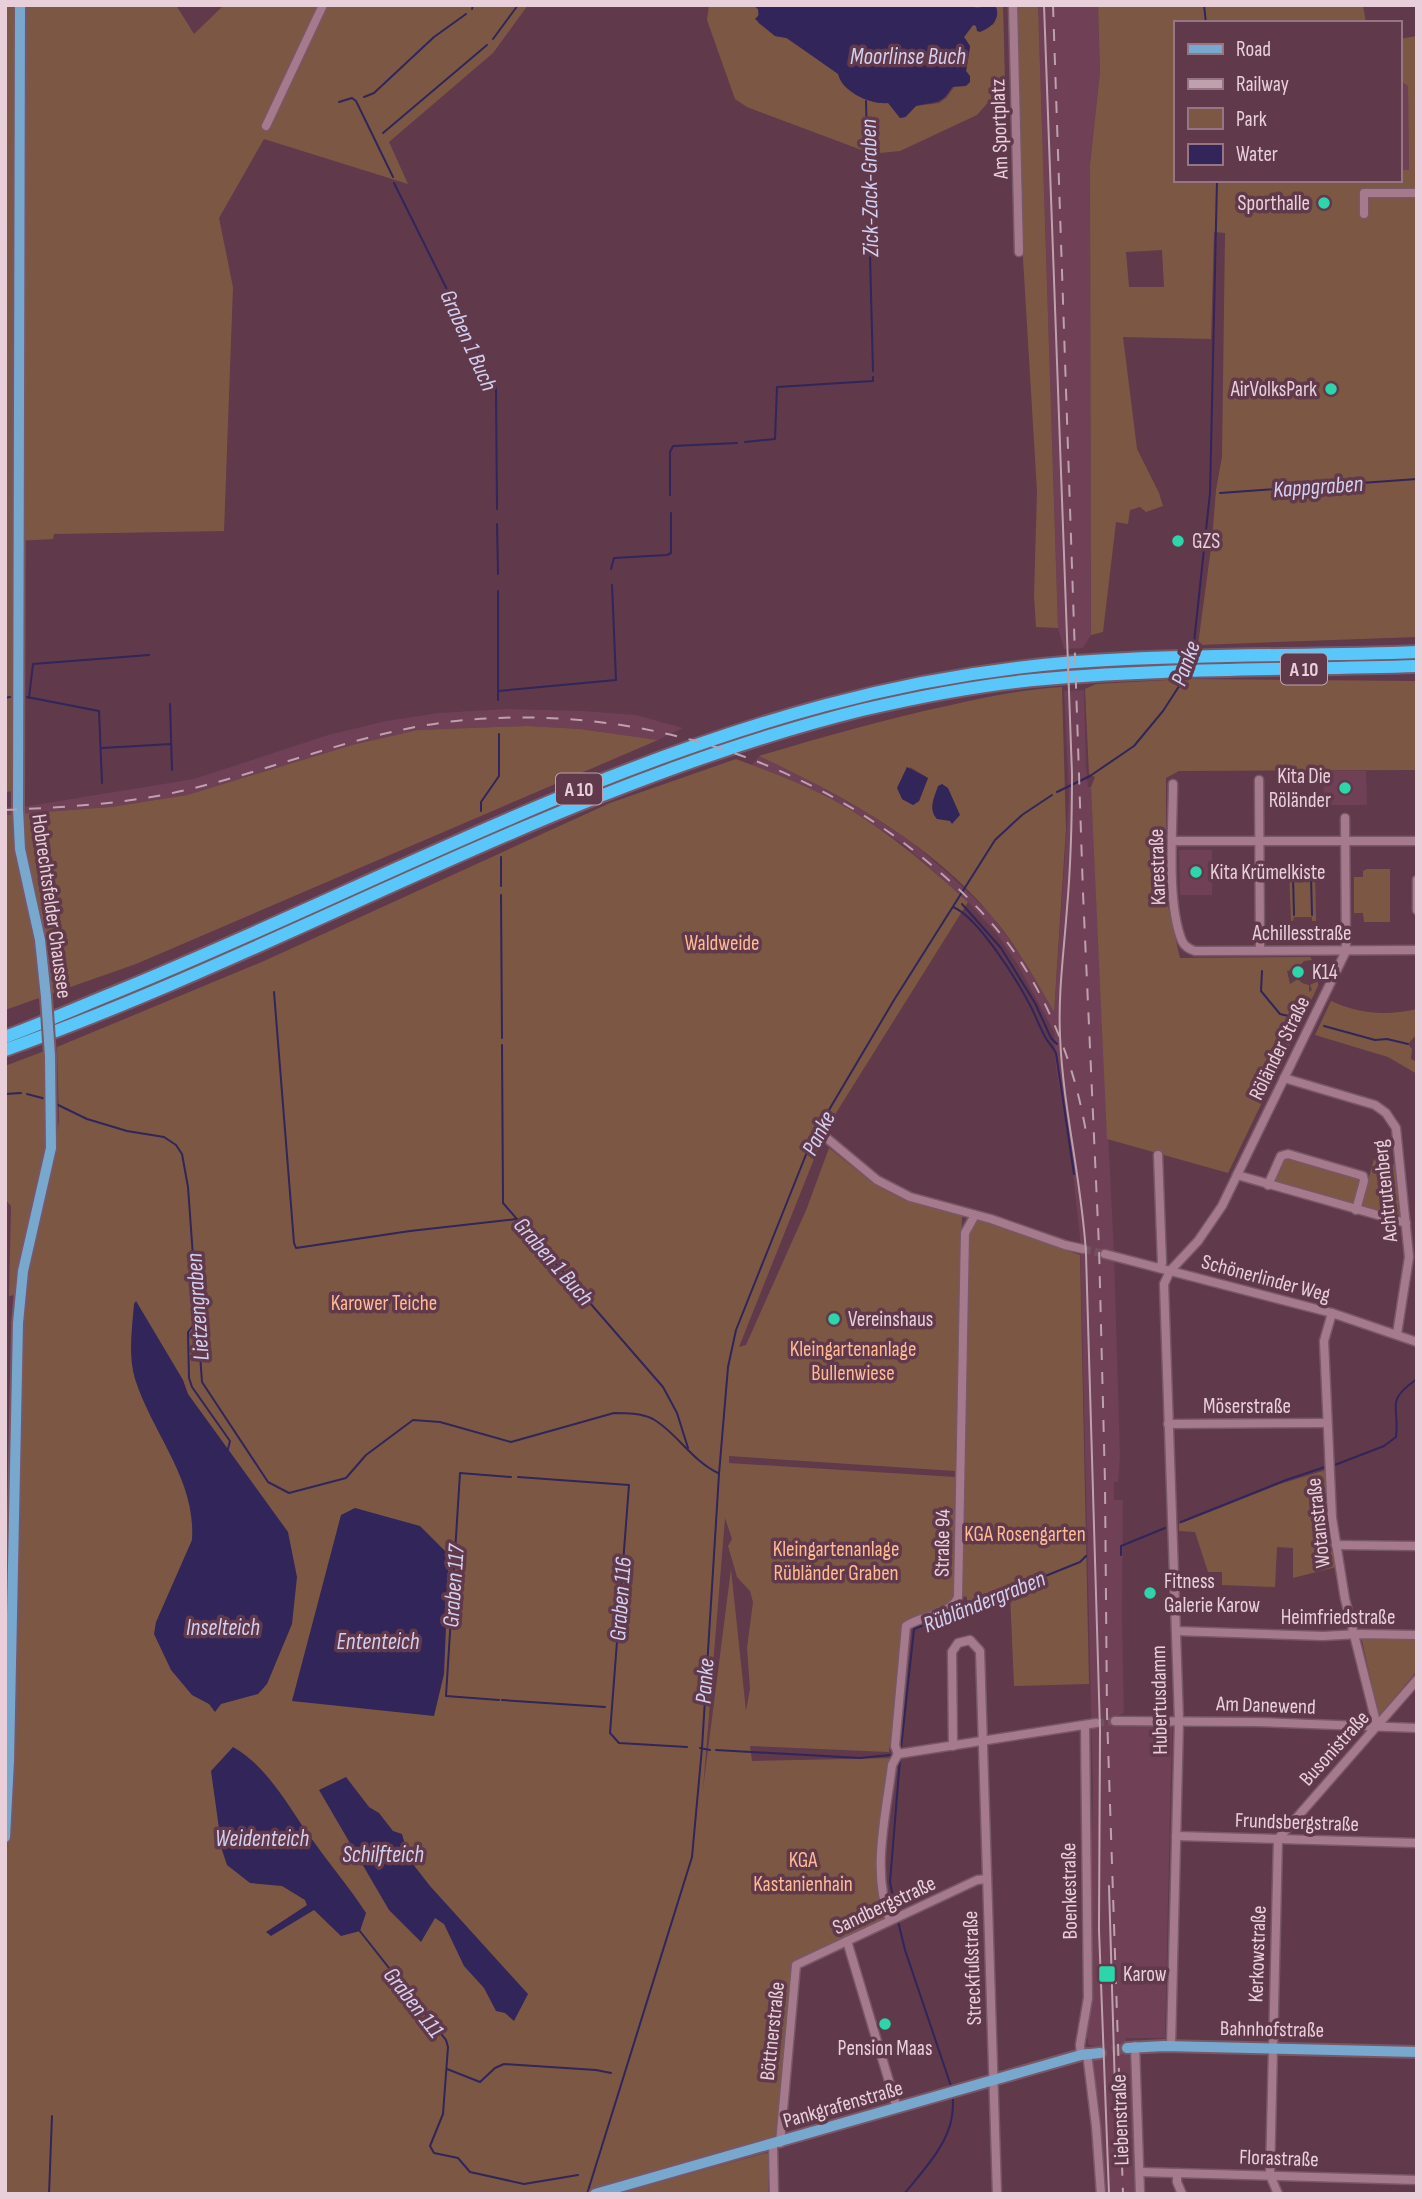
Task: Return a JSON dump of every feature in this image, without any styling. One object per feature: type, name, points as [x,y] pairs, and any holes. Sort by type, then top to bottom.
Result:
[{"type":"highway","name":"A 10","points":[[5,1037],[215,951],[450,844],[591,784],[754,725],[829,704],[933,681],[1086,661],[1417,652]]},
{"type":"highway","name":"A 10","points":[[5,1050],[209,969],[423,871],[599,796],[766,736],[863,710],[966,689],[1041,679],[1186,671],[1417,666]]},
{"type":"main road","name":"Hobrechtsfelder Chaussee","points":[[5,1837],[20,1297],[28,1247],[51,1148],[46,997],[40,940],[19,837],[20,5]]},
{"type":"main road","name":"Bahnhofstraße","points":[[1131,2047],[1417,2052]]},
{"type":"main road","name":"Pankgrafenstraße","points":[[596,2193],[1084,2054],[1106,2052]]},
{"type":"street","points":[[266,126],[323,5]]},
{"type":"street","name":"Am Sportplatz","points":[[1013,5],[1019,252]]},
{"type":"street","points":[[1364,214],[1364,193],[1417,193]]},
{"type":"street","points":[[1259,780],[1260,950]]},
{"type":"street","name":"Karestraße","points":[[1173,784],[1174,905],[1187,948]]},
{"type":"street","name":"Röländer Straße","points":[[1170,1270],[1210,1225],[1346,951],[1345,818]]},
{"type":"street","points":[[1173,841],[1417,841]]},
{"type":"street","points":[[1417,880],[1417,911]]},
{"type":"street","name":"Achillesstraße","points":[[1187,948],[1195,951],[1417,950]]},
{"type":"street","name":"Achtrutenberg","points":[[1284,1078],[1375,1105],[1393,1121],[1399,1136],[1409,1257],[1397,1335]]},
{"type":"street","points":[[823,1135],[877,1180],[910,1197],[1083,1249]]},
{"type":"street","points":[[1268,1185],[1281,1156],[1288,1154],[1363,1176],[1356,1210]]},
{"type":"street","points":[[1158,1155],[1162,1263],[1159,1268]]},
{"type":"street","points":[[1237,1175],[1406,1223]]},
{"type":"street","name":"Straße 94","points":[[890,1920],[880,1869],[892,1765],[898,1754],[895,1746],[906,1626],[949,1607],[956,1603],[958,1597],[965,1233],[975,1215]]},
{"type":"street","name":"Schönerlinder Weg","points":[[1105,1254],[1332,1313],[1417,1342]]},
{"type":"street","name":"Hubertusdamm","points":[[1170,1270],[1164,1284],[1164,1296],[1179,1721],[1171,2046]]},
{"type":"street","name":"Wotanstraße","points":[[1332,1313],[1324,1341],[1336,1545],[1354,1634],[1377,1726]]},
{"type":"street","name":"Möserstraße","points":[[1168,1424],[1327,1423]]},
{"type":"street","points":[[1336,1545],[1417,1546]]},
{"type":"street","name":"Heimfriedstraße","points":[[1176,1630],[1323,1636],[1417,1635]]},
{"type":"street","name":"Streckfußstraße","points":[[953,1746],[953,1652],[956,1645],[966,1640],[974,1642],[980,1651],[998,2194]]},
{"type":"street","name":"Busonistraße","points":[[1278,1839],[1417,1680]]},
{"type":"street","name":"Am Danewend","points":[[1115,1721],[1417,1728]]},
{"type":"street","points":[[898,1754],[1096,1723]]},
{"type":"street","name":"Boenkestraße","points":[[1085,1725],[1088,1998],[1080,2045],[1084,2054],[1096,2126],[1101,2194]]},
{"type":"street","name":"Frundsbergstraße","points":[[1176,1836],[1417,1843]]},
{"type":"street","name":"Kerkowstraße","points":[[1278,1839],[1270,2175],[1278,2194]]},
{"type":"street","name":"Sandbergstraße","points":[[796,1965],[977,1880],[986,1880]]},
{"type":"street","points":[[846,1941],[897,2108]]},
{"type":"street","name":"Böttnerstraße","points":[[774,2194],[796,1965]]},
{"type":"street","name":"Liebenstraße","points":[[1131,2047],[1140,2194]]},
{"type":"street","name":"Florastraße","points":[[1140,2172],[1417,2179]]},
{"type":"street","points":[[1177,2173],[1182,2194]]},
{"type":"shaded area","points":[[1038,5],[1098,5],[1100,72],[1090,165],[1091,635],[1083,648],[1064,649],[1058,628]]},
{"type":"shaded area","points":[[1401,81],[1408,86],[1409,170],[1401,170]]},
{"type":"shaded area","points":[[1084,690],[1086,767],[1088,787],[1091,787],[1114,1252],[1120,1456],[1118,1482],[1114,1482],[1114,1498],[1123,1500],[1124,1713],[1117,1716],[1117,1725],[1172,1727],[1165,2038],[1126,2038],[1127,2055],[1130,2056],[1136,2194],[1103,2194],[1091,2059],[1100,2055],[1100,2047],[1089,2045],[1087,2037],[1093,1792],[1080,1238],[1072,1163],[1056,1067],[1054,1032],[1018,965],[997,934],[968,902],[938,875],[904,845],[854,812],[788,779],[752,765],[759,756],[809,780],[871,815],[914,844],[990,913],[1021,956],[1054,1012],[1069,797],[1064,691]]},
{"type":"shaded area","points":[[507,709],[636,715],[683,728],[658,740],[580,729],[527,726],[418,730],[352,745],[187,795],[111,807],[5,815],[5,807],[22,807],[194,779],[328,735],[386,721],[438,713]]},
{"type":"shaded area","name":"Kita Die Röländer","points":[[1323,771],[1366,771],[1367,805],[1324,805]]},
{"type":"shaded area","name":"Kita Krümelkiste","points":[[1179,850],[1212,850],[1212,895],[1180,895]]},
{"type":"green space","points":[[5,5],[176,5],[194,34],[224,5],[528,5],[493,53],[389,142],[408,184],[264,139],[219,218],[233,287],[224,531],[54,534],[53,539],[16,541],[14,791],[5,792]]},
{"type":"green space","points":[[709,5],[753,5],[758,9],[758,23],[775,36],[786,38],[839,74],[888,102],[900,118],[906,117],[916,106],[939,103],[946,98],[966,71],[970,46],[964,37],[973,25],[993,25],[997,15],[995,5],[1003,5],[1005,83],[977,115],[900,151],[880,153],[859,149],[747,107],[735,99],[707,20]]},
{"type":"green space","points":[[1015,5],[1038,5],[1058,628],[1036,627],[1034,596],[1037,491],[1022,242]]},
{"type":"green space","points":[[1098,5],[1363,5],[1366,21],[1174,21],[1174,182],[1401,182],[1401,170],[1409,170],[1408,86],[1401,81],[1401,39],[1417,36],[1417,637],[1198,645],[1222,457],[1225,233],[1214,232],[1211,339],[1123,337],[1137,449],[1163,506],[1146,512],[1140,507],[1130,510],[1128,524],[1116,522],[1103,632],[1091,635],[1090,165],[1100,72]],"holes":[[[1162,250],[1164,287],[1129,287],[1126,252]]]},
{"type":"green space","points":[[1189,675],[1191,679],[1417,681],[1417,770],[1179,771],[1166,778],[1166,898],[1180,958],[1310,957],[1312,960],[1304,961],[1297,969],[1287,971],[1290,984],[1298,979],[1309,985],[1309,992],[1312,990],[1310,985],[1318,981],[1318,986],[1228,1173],[1107,1139],[1091,787],[1095,777],[1089,774],[1085,689],[1096,684],[1187,679]]},
{"type":"green space","points":[[1062,687],[1066,829],[1054,1012],[1025,962],[999,925],[967,888],[941,865],[913,843],[853,804],[759,756],[927,710]],"holes":[[[910,767],[928,778],[919,801],[913,805],[902,799]]]},
{"type":"green space","points":[[527,726],[580,729],[658,740],[136,964],[5,1010],[5,815],[111,807],[187,795],[352,745],[418,730]]},
{"type":"green space","name":"Karower Teiche","points":[[736,759],[808,788],[868,821],[903,846],[968,902],[826,1129],[739,1347],[746,1345],[807,1208],[829,1148],[875,1185],[904,1200],[962,1216],[955,1471],[729,1456],[729,1463],[955,1477],[954,1603],[903,1623],[889,1752],[750,1746],[752,1761],[891,1758],[878,1859],[887,1919],[794,1962],[775,2141],[584,2194],[5,2193],[5,1888],[12,1753],[25,1276],[53,1165],[59,1120],[57,1047],[264,961],[610,803]],"holes":[[[725,1518],[732,1539],[728,1546],[737,1577],[750,1591],[753,1602],[747,1648],[750,1689],[746,1711],[731,1569],[703,1789]]]},
{"type":"green space","points":[[1313,869],[1316,921],[1312,921],[1312,917],[1294,917],[1291,921],[1289,870],[1292,870],[1293,875],[1313,874]]},
{"type":"green space","points":[[1390,869],[1390,922],[1364,922],[1363,913],[1354,913],[1354,877],[1363,877],[1363,871]]},
{"type":"green space","points":[[1331,1001],[1352,1009],[1373,1012],[1394,1013],[1417,1009],[1417,1034],[1408,1044],[1412,1049],[1411,1059],[1417,1062],[1417,1074],[1388,1057],[1315,1035]]},
{"type":"green space","points":[[47,1050],[50,1125],[44,1167],[15,1295],[9,1296],[11,1206],[5,1199],[5,1066]]},
{"type":"green space","points":[[1289,1157],[1359,1177],[1361,1182],[1355,1204],[1273,1181],[1283,1159]]},
{"type":"green space","points":[[1374,1159],[1395,1165],[1397,1216],[1361,1206]]},
{"type":"green space","name":"KGA Rosengarten","points":[[976,1219],[1080,1255],[1089,1684],[1014,1686],[1010,1593],[967,1610],[967,1597],[963,1596],[968,1232]]},
{"type":"green space","points":[[1326,1470],[1330,1536],[1336,1567],[1293,1578],[1293,1548],[1277,1547],[1275,1587],[1222,1585],[1222,1572],[1208,1572],[1195,1532],[1179,1531],[1179,1524],[1280,1484]]},
{"type":"green space","points":[[1361,1636],[1417,1637],[1417,1671],[1379,1716]]},
{"type":"green space","points":[[769,2154],[768,2194],[617,2194]]},
{"type":"water","name":"Moorlinse Buch","points":[[753,5],[972,5],[976,8],[995,5],[997,14],[988,28],[980,32],[973,25],[964,37],[970,46],[966,71],[970,82],[966,86],[952,87],[941,100],[916,106],[905,117],[900,118],[888,103],[874,102],[851,92],[838,74],[787,38],[775,36],[755,19],[759,15],[758,9]]},
{"type":"water","points":[[907,767],[928,778],[919,801],[913,805],[902,799],[897,788]]},
{"type":"water","points":[[942,784],[948,788],[960,815],[952,824],[950,821],[937,819],[933,811],[938,786]]},
{"type":"water","name":"Inselteich","points":[[136,1301],[183,1380],[188,1394],[288,1532],[297,1577],[292,1624],[267,1684],[258,1694],[221,1704],[215,1712],[209,1704],[192,1695],[171,1670],[154,1634],[156,1622],[192,1540],[191,1518],[180,1477],[135,1379],[131,1342]]},
{"type":"water","name":"Ententeich","points":[[355,1508],[420,1526],[449,1555],[444,1674],[434,1716],[292,1701],[341,1515]]},
{"type":"water","name":"Weidenteich","points":[[233,1747],[258,1766],[278,1790],[360,1904],[366,1913],[360,1931],[341,1936],[314,1910],[271,1936],[266,1932],[307,1905],[305,1900],[282,1886],[250,1883],[227,1865],[222,1850],[211,1771]]},
{"type":"water","name":"Schilfteich","points":[[346,1777],[369,1807],[379,1813],[393,1831],[402,1834],[409,1859],[430,1886],[528,1994],[514,2021],[505,2013],[496,2011],[484,1988],[464,1966],[444,1924],[435,1918],[421,1942],[389,1910],[319,1790]]},
{"type":"waterway","points":[[472,9],[473,5]]},
{"type":"waterway","points":[[493,39],[518,5]]},
{"type":"waterway","name":"Panke","points":[[1204,5],[1206,21]]},
{"type":"waterway","points":[[364,97],[374,93],[434,37],[466,14]]},
{"type":"waterway","points":[[383,133],[487,45]]},
{"type":"waterway","name":"Graben 1 Buch","points":[[339,102],[352,98],[356,101],[393,177]]},
{"type":"waterway","name":"Zick-Zack-Graben","points":[[866,101],[873,371]]},
{"type":"waterway","name":"Panke","points":[[1193,652],[1210,493],[1217,182]]},
{"type":"waterway","name":"Graben 1 Buch","points":[[394,183],[496,388],[497,509]]},
{"type":"waterway","points":[[25,227],[25,268]]},
{"type":"waterway","points":[[25,300],[25,309]]},
{"type":"waterway","points":[[24,316],[24,491]]},
{"type":"waterway","name":"Zick-Zack-Graben","points":[[745,442],[775,439],[777,387],[873,381],[873,377]]},
{"type":"waterway","name":"Zick-Zack-Graben","points":[[670,495],[670,452],[673,446],[737,443]]},
{"type":"waterway","name":"Kappgraben","points":[[1220,493],[1417,479]]},
{"type":"waterway","name":"Zick-Zack-Graben","points":[[611,569],[614,558],[671,553],[671,513]]},
{"type":"waterway","name":"Graben 1 Buch","points":[[497,524],[498,574]]},
{"type":"waterway","name":"Zick-Zack-Graben","points":[[498,691],[616,680],[612,585]]},
{"type":"waterway","name":"Graben 1 Buch","points":[[498,591],[498,700]]},
{"type":"waterway","points":[[29,698],[33,664],[149,655]]},
{"type":"waterway","name":"Panke","points":[[1057,792],[1090,776],[1134,746],[1163,711],[1185,677]]},
{"type":"waterway","points":[[5,698],[10,697]]},
{"type":"waterway","points":[[27,697],[99,711],[102,783]]},
{"type":"waterway","points":[[170,704],[172,770]]},
{"type":"waterway","name":"Graben 1 Buch","points":[[481,811],[481,802],[499,776],[499,734]]},
{"type":"waterway","points":[[102,748],[171,744]]},
{"type":"waterway","name":"Panke","points":[[587,2194],[692,1857],[702,1748],[719,1474],[728,1367],[736,1330],[813,1137],[894,1000],[995,840],[1022,815],[1052,795]]},
{"type":"waterway","name":"Graben 1 Buch","points":[[501,857],[501,886]]},
{"type":"waterway","points":[[1311,875],[1312,915]]},
{"type":"waterway","points":[[1293,876],[1294,915]]},
{"type":"waterway","name":"Graben 1 Buch","points":[[501,895],[502,1038]]},
{"type":"waterway","points":[[962,904],[1001,948],[1035,1003],[1051,1038],[1057,1044]]},
{"type":"waterway","points":[[953,907],[974,923],[996,950],[1056,1053],[1074,1174]]},
{"type":"waterway","points":[[1262,971],[1261,991],[1280,1014],[1301,1019]]},
{"type":"waterway","points":[[274,992],[296,1248],[517,1219]]},
{"type":"waterway","points":[[1324,1026],[1375,1040],[1387,1039],[1408,1044]]},
{"type":"waterway","name":"Graben 1 Buch","points":[[502,1045],[503,1203],[663,1387],[677,1413],[688,1448]]},
{"type":"waterway","name":"Lietzengraben","points":[[5,1094],[21,1093]]},
{"type":"waterway","name":"Lietzengraben","points":[[27,1094],[46,1099]]},
{"type":"waterway","name":"Lietzengraben","points":[[54,1103],[87,1119],[127,1131],[164,1137],[176,1145],[182,1154],[188,1187],[202,1382],[268,1482],[289,1493],[346,1478],[366,1455],[413,1420],[440,1422],[511,1442],[614,1413],[639,1414],[653,1419],[700,1461],[718,1473]]},
{"type":"waterway","points":[[192,1327],[188,1332],[189,1378],[192,1387],[230,1441],[228,1449]]},
{"type":"waterway","name":"Rübländergraben","points":[[1332,1466],[1384,1446],[1396,1437],[1397,1399],[1400,1393],[1417,1379]]},
{"type":"waterway","name":"Rübländergraben","points":[[1181,1522],[1325,1467]]},
{"type":"waterway","name":"Graben 117","points":[[499,1700],[446,1696],[460,1473],[511,1477]]},
{"type":"waterway","name":"Graben 116","points":[[518,1477],[629,1485],[610,1733],[619,1743],[687,1747]]},
{"type":"waterway","name":"Rübländergraben","points":[[1121,1555],[1121,1546],[1165,1528]]},
{"type":"waterway","name":"Rübländergraben","points":[[901,1748],[914,1629],[1080,1562],[1086,1556]]},
{"type":"waterway","name":"Graben 117","points":[[502,1700],[605,1707]]},
{"type":"waterway","name":"Panke","points":[[700,1748],[710,1750]]},
{"type":"waterway","name":"Rübländergraben","points":[[716,1750],[860,1758],[890,1755]]},
{"type":"waterway","name":"Rübländergraben","points":[[896,1913],[890,1882],[900,1759]]},
{"type":"waterway","name":"Rübländergraben","points":[[898,1921],[905,1950],[951,2086]]},
{"type":"waterway","name":"Graben 111","points":[[359,1930],[446,2040],[448,2047],[443,2114],[430,2146],[434,2153],[458,2158],[470,2172],[524,2184],[578,2175]]},
{"type":"waterway","points":[[447,2069],[480,2082],[495,2068],[504,2064],[611,2073]]},
{"type":"waterway","name":"Rübländergraben","points":[[904,2194],[933,2158],[945,2137],[950,2127],[953,2099]]},
{"type":"waterway","points":[[49,2194],[52,2116]]},
{"type":"tunnel","points":[[1083,1249],[1105,1254]]},
{"type":"tunnel","points":[[1096,1723],[1115,1721]]},
{"type":"tunnel","points":[[1112,2051],[1127,2048]]},
{"type":"tram line","points":[[1044,5],[1072,774],[1060,1036],[1086,1254],[1100,1730],[1099,1930],[1109,2194]]},
{"type":"tram line","points":[[1109,1886],[1115,2089]]},
{"type":"railway","points":[[1053,5],[1083,893],[1099,1247],[1107,1714],[1123,2194]]},
{"type":"railway","points":[[5,810],[96,804],[164,795],[387,733],[456,721],[520,717],[583,720],[646,729],[707,744],[767,765],[824,792],[878,825],[929,863],[972,902],[1010,946],[1038,990],[1069,1062],[1087,1138]]},
{"type":"place","name":"Sporthalle","points":[[1324,203]]},
{"type":"place","name":"AirVolksPark","points":[[1331,389]]},
{"type":"place","name":"GZS","points":[[1178,541]]},
{"type":"place","name":"Kita Die Röländer","points":[[1345,788]]},
{"type":"place","name":"Kita Krümelkiste","points":[[1196,872]]},
{"type":"place","name":"K14","points":[[1298,972]]},
{"type":"place","name":"Vereinshaus","points":[[834,1319]]},
{"type":"place","name":"Fitness Galerie Karow","points":[[1150,1593]]},
{"type":"place","name":"Karow","points":[[1107,1974]]},
{"type":"place","name":"Pension Maas","points":[[885,2024]]},
{"type":"park label","name":"Waldweide","points":[[722,943]]},
{"type":"park label","name":"Kleingartenanlage Bullenwiese","points":[[853,1361]]},
{"type":"park label","name":"Kleingartenanlage Rübländer Graben","points":[[836,1561]]},
{"type":"park label","name":"KGA Kastanienhain","points":[[803,1872]]}]
